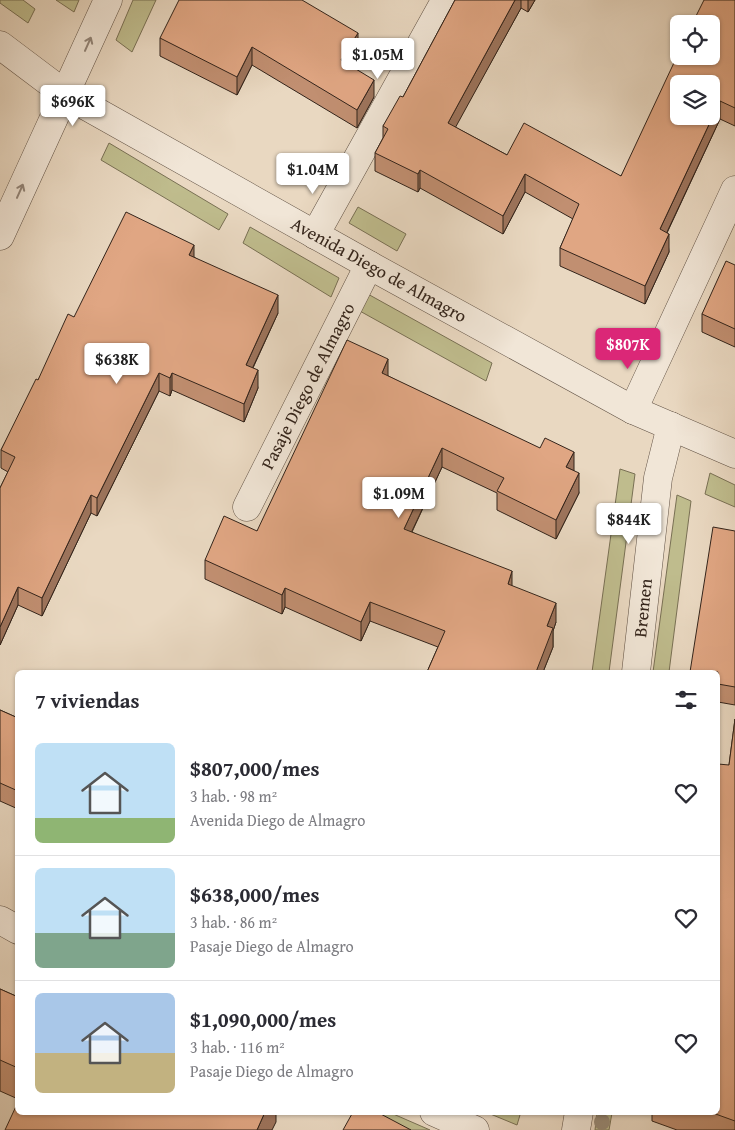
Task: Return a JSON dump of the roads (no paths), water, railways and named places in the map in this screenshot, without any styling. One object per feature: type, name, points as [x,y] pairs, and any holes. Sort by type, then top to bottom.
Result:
[{"type":"street","points":[[0,236],[108,0]]},
{"type":"street","points":[[316,235],[445,1]]},
{"type":"street","name":"Avenida Diego de Almagro","points":[[0,45],[65,94],[369,265],[633,410],[735,454]]},
{"type":"street","points":[[633,410],[733,198]]},
{"type":"street","name":"Pasaje Diego de Almagro","points":[[247,507],[369,265]]},
{"type":"street","name":"Bremen","points":[[636,670],[658,478],[670,426]]},
{"type":"street","points":[[0,920],[15,928]]},
{"type":"street","points":[[441,1115],[475,1130]]},
{"type":"street","points":[[576,1130],[578,1115]]}]
